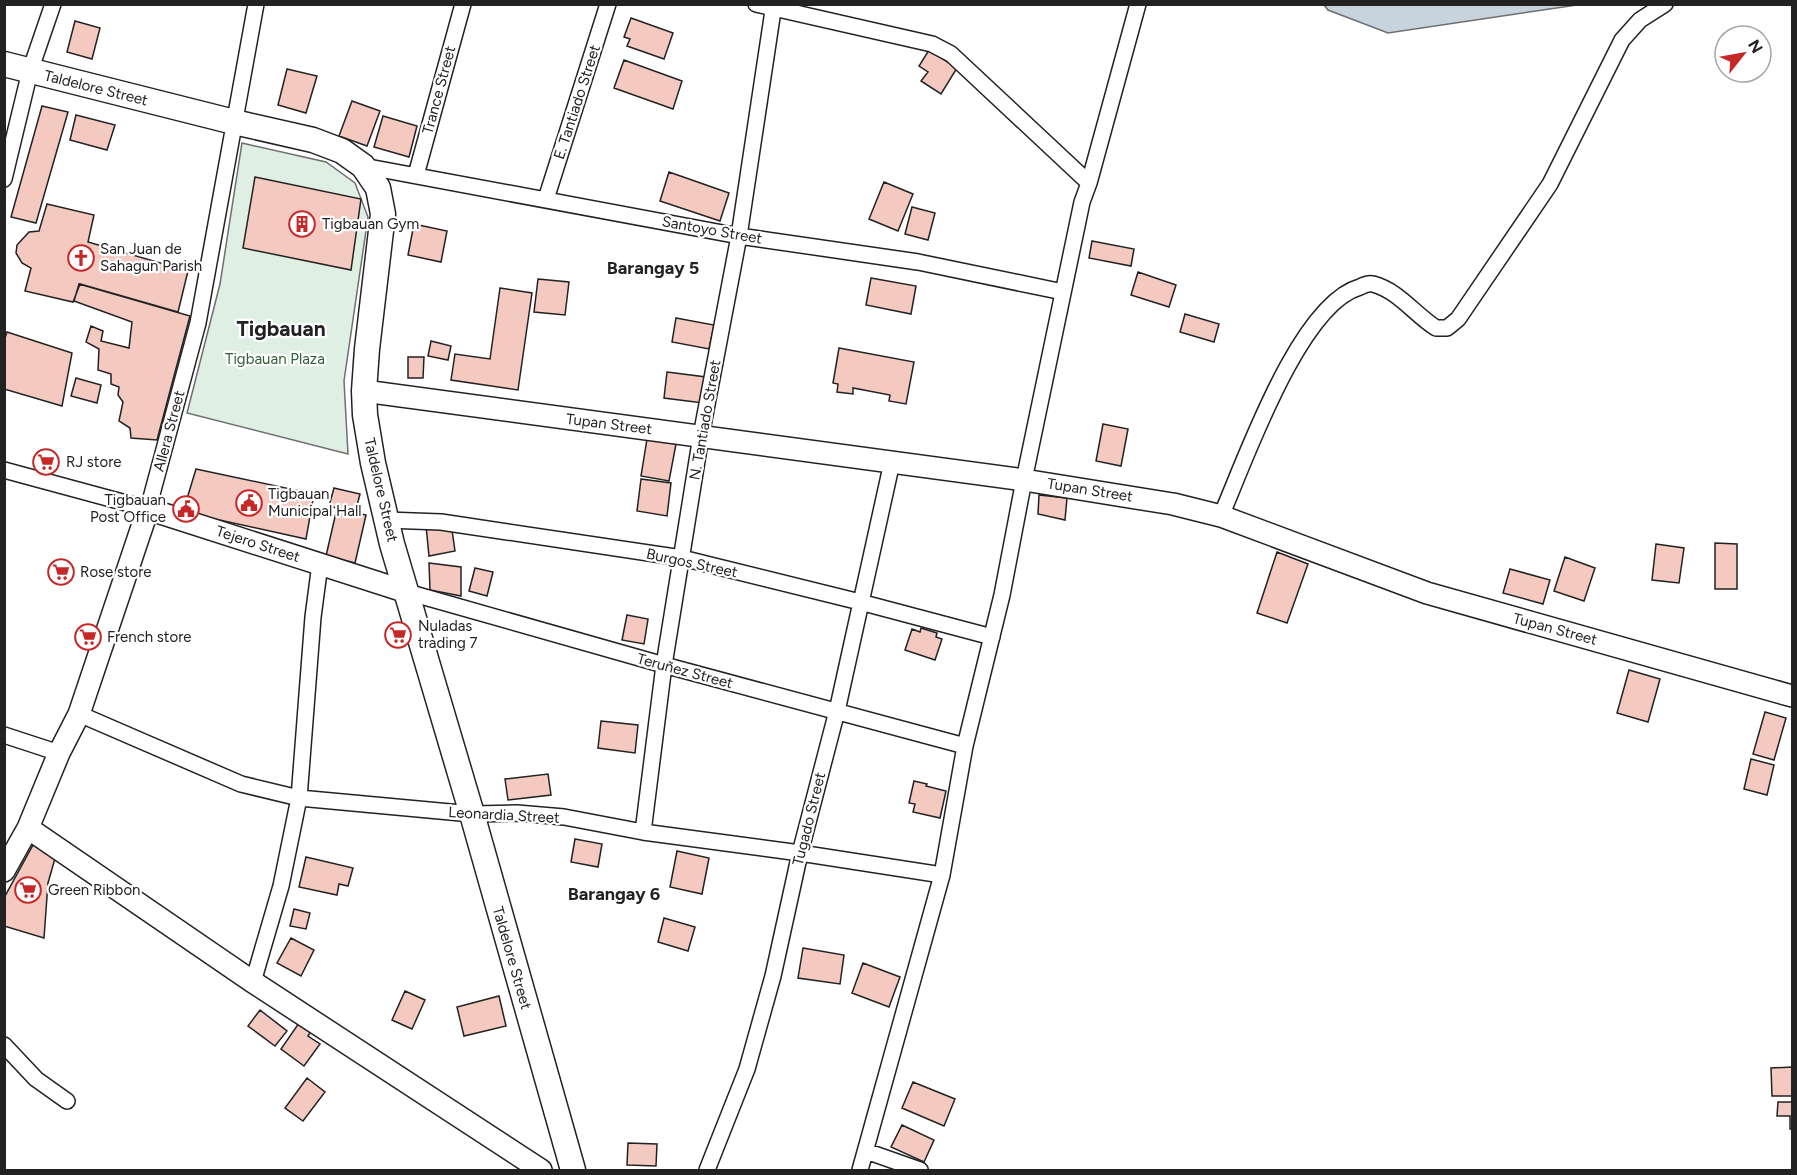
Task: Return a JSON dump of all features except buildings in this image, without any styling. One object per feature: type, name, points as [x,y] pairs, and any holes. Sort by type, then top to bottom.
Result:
[{"type":"main road","name":"Taldelore Street","points":[[4,64],[313,140],[342,151],[363,166],[378,188],[383,214],[364,391],[370,444],[386,520],[573,1170]]},
{"type":"main road","name":"Tupan Street","points":[[364,391],[1024,480],[1162,501],[1221,516],[1427,593],[1792,696]]},
{"type":"main road","name":"Tejero Street","points":[[148,509],[407,592]]},
{"type":"main road","name":"Allera Street","points":[[4,871],[28,828],[59,753],[80,714],[148,509]]},
{"type":"main road","points":[[28,828],[254,982],[541,1170]]},
{"type":"street","points":[[4,179],[30,71],[53,4]]},
{"type":"street","name":"Allera Street","points":[[148,509],[198,323],[256,4]]},
{"type":"street","name":"Trance Street","points":[[416,175],[463,4]]},
{"type":"street","name":"E. Tantiado Street","points":[[546,199],[608,4]]},
{"type":"street","points":[[756,4],[932,44],[951,54],[1089,183]]},
{"type":"street","points":[[860,1170],[942,875],[965,746],[1002,595],[1082,202],[1138,4]]},
{"type":"street","points":[[1221,516],[1290,360],[1314,323],[1341,296],[1352,289],[1370,284],[1394,293],[1436,328],[1447,328],[1458,319],[1550,184],[1622,40],[1640,20],[1665,4]]},
{"type":"street","name":"N. Tantiado Street","points":[[643,832],[664,665],[701,436],[739,236],[773,7]]},
{"type":"street","name":"Santoyo Street","points":[[363,166],[739,236],[918,261],[1063,292]]},
{"type":"street","name":"Tugado Street","points":[[707,1170],[750,1059],[773,976],[800,853],[837,711],[892,462]]},
{"type":"street","name":"Tejero Street","points":[[4,470],[148,509]]},
{"type":"street","name":"Burgos Street","points":[[386,520],[441,522],[682,558],[992,637]]},
{"type":"street","points":[[254,982],[281,886],[298,798],[313,616],[320,564]]},
{"type":"street","name":"Teruñez Street","points":[[407,592],[664,665],[965,746]]},
{"type":"street","name":"Leonardia Street","points":[[80,714],[188,763],[241,784],[298,798],[472,814],[517,813],[564,817],[643,832],[942,875]]},
{"type":"street","points":[[4,735],[59,753]]},
{"type":"street","points":[[4,1045],[36,1079],[68,1101]]},
{"type":"street","points":[[866,1151],[920,1170]]},
{"type":"green space","name":"Tigbauan Plaza","points":[[242,143],[326,162],[355,183],[368,217],[344,381],[348,454],[187,413],[220,284]]},
{"type":"shaded area","points":[[1324,5],[1577,5],[1388,33],[1328,10]]},
{"type":"place","name":"Tigbauan Gym","points":[[302,224]]},
{"type":"place","name":"San Juan de Sahagun Parish","points":[[81,258]]},
{"type":"place","name":"RJ store","points":[[46,462]]},
{"type":"place","name":"Tigbauan Municipal Hall","points":[[249,503]]},
{"type":"place","name":"Tigbauan Post Office","points":[[186,509]]},
{"type":"place","name":"Rose store","points":[[61,572]]},
{"type":"place","name":"Nuladas trading 7","points":[[398,635]]},
{"type":"place","name":"French store","points":[[88,637]]},
{"type":"place","name":"Green Ribbon","points":[[28,890]]},
{"type":"district","name":"Barangay 5","points":[[653,268]]},
{"type":"district","name":"Tigbauan","points":[[281,328]]},
{"type":"district","name":"Barangay 6","points":[[614,894]]}]
